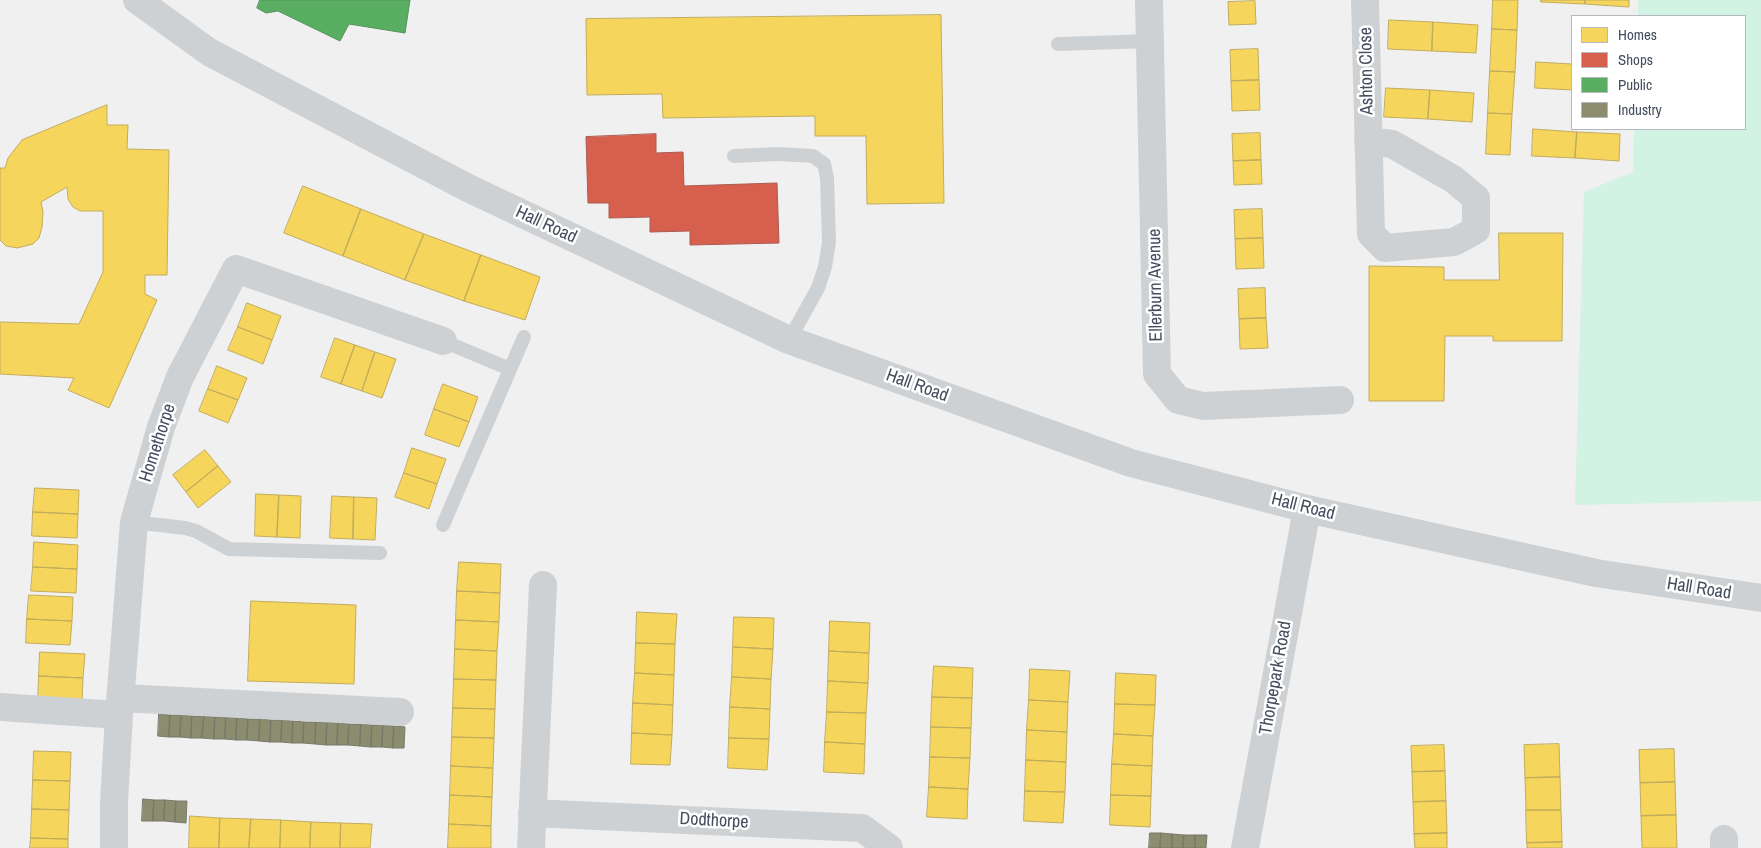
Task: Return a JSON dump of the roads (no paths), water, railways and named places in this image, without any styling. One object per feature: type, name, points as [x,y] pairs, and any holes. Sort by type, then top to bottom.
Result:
[{"type":"street","name":"Hall Road","points":[[137,0],[209,52],[468,188],[789,340],[1131,463],[1307,509],[1596,573],[1761,598]]},
{"type":"street","name":"Ellerburn Avenue","points":[[1149,0],[1158,374],[1178,400],[1203,406],[1340,400]]},
{"type":"street","name":"Ashton Close","points":[[1365,0],[1368,142],[1370,234],[1385,248],[1454,242],[1476,230],[1476,198],[1453,179],[1392,144],[1368,142]]},
{"type":"street","name":"Homethorpe","points":[[114,848],[114,802],[134,522],[161,427],[180,377],[236,269],[443,341]]},
{"type":"street","name":"Thorpepark Road","points":[[1245,848],[1307,509]]},
{"type":"street","points":[[531,848],[543,585]]},
{"type":"street","points":[[0,707],[120,706],[400,712]]},
{"type":"street","name":"Dodthorpe","points":[[532,813],[862,828],[889,848]]},
{"type":"lane","points":[[1058,44],[1150,41]]},
{"type":"lane","points":[[734,156],[778,154],[813,156],[824,164],[827,178],[829,242],[825,267],[818,288],[789,340]]},
{"type":"lane","points":[[443,525],[524,337]]},
{"type":"lane","points":[[443,341],[510,370]]},
{"type":"lane","points":[[134,522],[196,531],[229,548],[380,553]]}]
